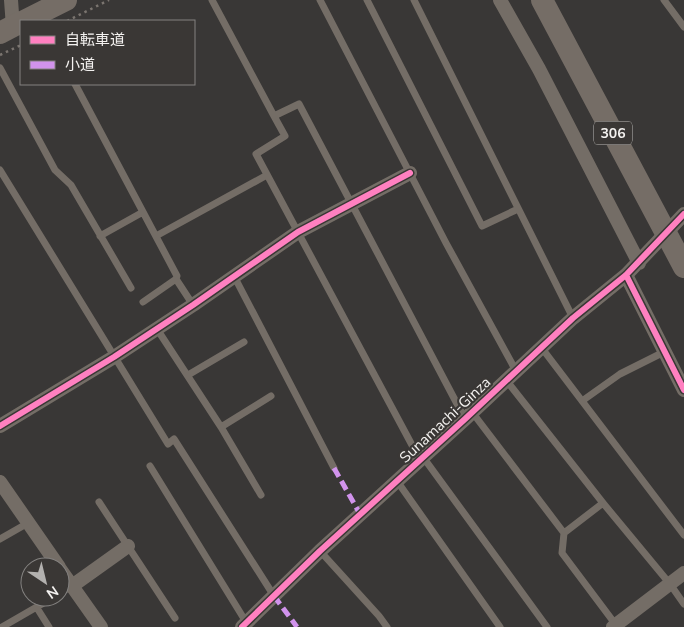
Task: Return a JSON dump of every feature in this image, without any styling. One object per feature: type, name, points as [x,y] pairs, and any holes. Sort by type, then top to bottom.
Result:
[{"type":"main road","points":[[32,20],[66,0]]},
{"type":"main road","name":"306","points":[[542,0],[684,266]]},
{"type":"street","points":[[11,0],[20,21]]},
{"type":"street","points":[[500,0],[539,69],[639,262]]},
{"type":"street","points":[[0,426],[114,357],[298,232],[410,173]]},
{"type":"street","name":"Sunamachi-Ginza","points":[[244,626],[320,551],[469,416],[541,347],[626,275],[684,214]]},
{"type":"street","points":[[626,275],[684,390]]},
{"type":"street","points":[[0,482],[51,557]]},
{"type":"street","points":[[70,587],[128,546]]},
{"type":"street","points":[[614,626],[684,573]]},
{"type":"street","points":[[70,594],[101,627]]},
{"type":"lane","points":[[212,0],[285,136],[256,154],[421,459],[547,627]]},
{"type":"lane","points":[[320,0],[410,173],[511,376],[603,503],[670,584],[684,604]]},
{"type":"lane","points":[[367,0],[482,226],[518,209]]},
{"type":"lane","points":[[414,0],[573,318]]},
{"type":"lane","points":[[664,0],[684,28]]},
{"type":"lane","points":[[0,68],[54,170],[71,185],[131,288]]},
{"type":"lane","points":[[76,85],[177,276],[176,279],[193,305]]},
{"type":"lane","points":[[274,116],[299,104],[469,416],[564,533],[562,553],[614,626]]},
{"type":"lane","points":[[0,170],[168,444],[174,439],[274,596]]},
{"type":"lane","points":[[156,236],[268,175]]},
{"type":"lane","points":[[100,236],[143,212]]},
{"type":"lane","points":[[234,276],[334,468]]},
{"type":"lane","points":[[143,302],[176,279]]},
{"type":"lane","points":[[157,328],[221,427],[261,495]]},
{"type":"lane","points":[[188,375],[244,342]]},
{"type":"lane","points":[[541,347],[684,535]]},
{"type":"lane","points":[[582,401],[620,374],[664,352]]},
{"type":"lane","points":[[221,427],[271,396]]},
{"type":"lane","points":[[150,466],[244,626]]},
{"type":"lane","points":[[397,481],[500,627]]},
{"type":"lane","points":[[99,502],[175,618]]},
{"type":"lane","points":[[564,533],[603,503]]},
{"type":"lane","points":[[0,539],[28,523]]},
{"type":"lane","points":[[320,551],[379,616],[386,627]]},
{"type":"lane","points":[[2,627],[37,608],[49,627]]},
{"type":"path","points":[[69,20],[109,0]]},
{"type":"path","points":[[0,55],[20,29]]},
{"type":"marked path","points":[[334,468],[360,514]]},
{"type":"marked path","points":[[274,596],[297,627]]},
{"type":"cycle path","points":[[0,426],[114,357],[298,232],[410,173]]},
{"type":"cycle path","points":[[242,627],[320,551],[573,318],[626,275],[684,214]]},
{"type":"cycle path","points":[[626,275],[684,390]]}]
